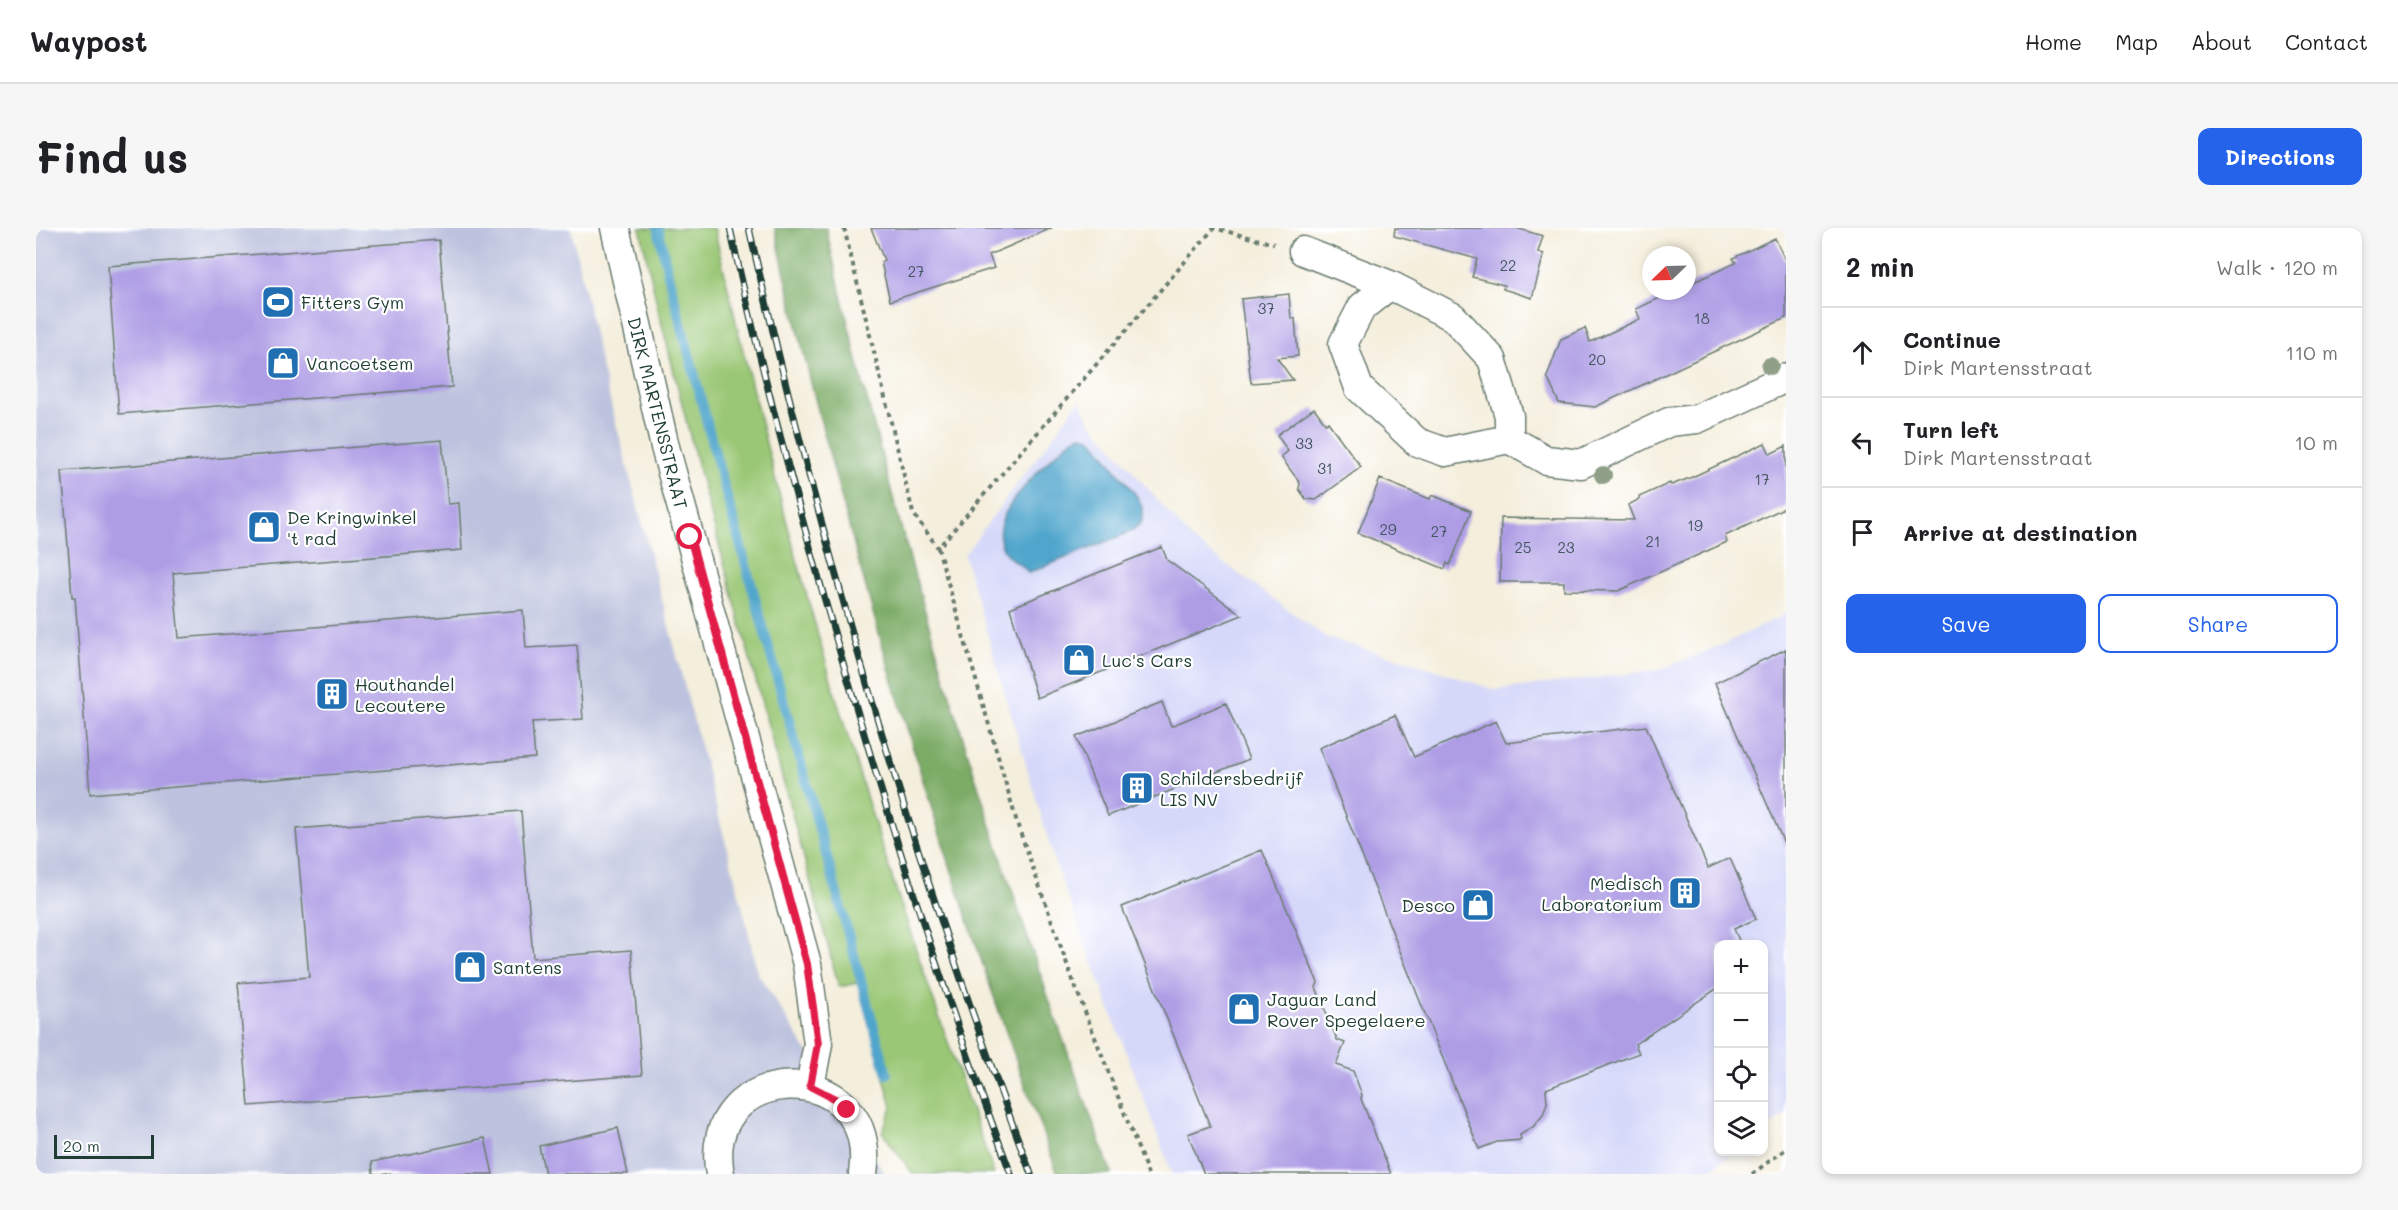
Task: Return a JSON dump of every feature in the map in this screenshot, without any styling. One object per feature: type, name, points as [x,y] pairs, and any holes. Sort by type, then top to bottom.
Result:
[{"type":"street","name":"DIRK MARTENSSTRAAT","points":[[615,228],[665,447],[807,964],[818,1044],[810,1086]]},
{"type":"street","points":[[1303,251],[1390,285],[1453,316],[1492,359],[1509,416],[1509,439]]},
{"type":"street","points":[[1390,285],[1362,307],[1343,344],[1359,388],[1417,442],[1445,453],[1509,439],[1546,460],[1581,464],[1669,422],[1697,419],[1786,378]]},
{"type":"street","points":[[720,1174],[717,1160],[718,1145],[728,1118],[751,1095],[780,1084],[810,1086],[837,1100],[857,1124],[865,1155],[863,1174]]},
{"type":"path","points":[[844,228],[913,513],[938,549],[1018,826],[1072,978],[1148,1174]]},
{"type":"path","points":[[938,549],[1214,228],[1303,251]]},
{"type":"path","points":[[1752,1174],[1786,1149]]},
{"type":"shaded area","points":[[36,228],[571,228],[601,366],[745,917],[757,972],[885,1174],[36,1174]]},
{"type":"shaded area","points":[[1080,400],[1090,421],[1191,539],[1327,638],[1412,662],[1495,690],[1660,670],[1724,644],[1786,614],[1786,1114],[1768,1127],[1768,940],[1714,940],[1714,1156],[1729,1156],[1704,1174],[1172,1174],[1056,866],[964,555]]},
{"type":"green space","points":[[640,228],[714,228],[780,496],[835,694],[905,916],[994,1174],[913,1174],[882,1132],[892,1107],[858,983],[839,987],[699,471]]},
{"type":"green space","points":[[775,228],[826,228],[853,346],[884,463],[952,701],[1028,939],[1112,1174],[1058,1174],[1030,1100],[953,874],[883,646],[815,400]]},
{"type":"water","points":[[1081,435],[1094,441],[1136,495],[1142,507],[1142,522],[1130,532],[1028,573],[1003,549],[1000,529],[1003,519],[1017,496],[1038,471],[1062,448]]},
{"type":"building","points":[[871,228],[1052,228],[989,255],[994,268],[890,301],[881,262],[884,260]]},
{"type":"building","points":[[1395,228],[1516,228],[1543,236],[1538,252],[1544,254],[1532,298],[1503,289],[1504,285],[1472,277],[1477,259],[1394,236]]},
{"type":"building","points":[[1775,238],[1786,262],[1786,318],[1595,407],[1559,403],[1547,377],[1561,339],[1585,328],[1590,342],[1640,319],[1636,309],[1656,300],[1696,300],[1696,281],[1736,263],[1733,258]]},
{"type":"building","points":[[439,240],[452,387],[119,414],[108,266]]},
{"type":"building","points":[[1289,294],[1291,319],[1295,318],[1298,356],[1277,358],[1293,380],[1251,383],[1241,299]]},
{"type":"building","points":[[1314,408],[1326,424],[1328,422],[1361,467],[1316,500],[1306,499],[1299,489],[1300,483],[1281,457],[1288,451],[1277,435]]},
{"type":"building","points":[[442,440],[448,504],[459,503],[462,550],[173,573],[179,638],[523,610],[526,648],[577,645],[583,719],[532,722],[535,758],[90,794],[75,597],[72,597],[62,471]]},
{"type":"building","points":[[1765,443],[1770,454],[1786,446],[1786,507],[1725,536],[1727,542],[1618,591],[1564,590],[1564,582],[1500,582],[1501,518],[1634,520],[1628,505],[1640,499],[1639,497],[1670,483],[1671,485],[1690,478]]},
{"type":"building","points":[[1380,479],[1430,499],[1432,495],[1471,511],[1450,565],[1447,563],[1445,569],[1358,533]]},
{"type":"building","name":"Luc's Cars","points":[[1162,547],[1167,560],[1242,615],[1037,698],[1010,608]]},
{"type":"building","points":[[1786,649],[1786,848],[1715,683]]},
{"type":"building","name":"Schildersbedrijf LIS NV","points":[[1162,702],[1171,726],[1226,703],[1249,759],[1108,816],[1076,737]]},
{"type":"building","name":"Desco","points":[[1395,715],[1414,757],[1496,721],[1506,743],[1646,726],[1708,868],[1730,858],[1756,919],[1734,929],[1739,940],[1714,940],[1714,990],[1635,1044],[1639,1053],[1546,1089],[1547,1103],[1543,1115],[1533,1127],[1520,1135],[1521,1140],[1497,1142],[1479,1149],[1319,748]]},
{"type":"building","name":"Santens","points":[[521,811],[533,958],[631,950],[642,1075],[249,1106],[238,983],[309,977],[296,829]]},
{"type":"building","name":"Jaguar Land Rover Spegelaere","points":[[1262,850],[1318,983],[1316,987],[1337,1040],[1345,1043],[1336,1065],[1353,1071],[1362,1095],[1361,1099],[1391,1174],[1204,1174],[1188,1134],[1210,1126],[1122,907]]},
{"type":"building","points":[[618,1128],[628,1174],[545,1174],[539,1146]]},
{"type":"building","points":[[485,1138],[493,1174],[373,1174],[372,1162]]},
{"type":"waterway","points":[[658,228],[716,457],[887,1074]]},
{"type":"railway","points":[[730,228],[790,474],[859,717],[931,947],[1011,1174]]},
{"type":"railway","points":[[749,228],[807,468],[873,706],[948,941],[1031,1174]]},
{"type":"place","name":"Fitters Gym","points":[[278,302]]},
{"type":"place","name":"Vancoetsem","points":[[283,363]]},
{"type":"place","name":"De Kringwinkel 't rad","points":[[264,527]]},
{"type":"place","name":"Luc's Cars","points":[[1079,660]]},
{"type":"place","name":"Houthandel Lecoutere","points":[[332,694]]},
{"type":"place","name":"Schildersbedrijf LIS NV","points":[[1137,788]]},
{"type":"place","name":"Medisch Laboratorium","points":[[1685,893]]},
{"type":"place","name":"Desco","points":[[1478,905]]},
{"type":"place","name":"Santens","points":[[470,967]]},
{"type":"place","name":"Jaguar Land Rover Spegelaere","points":[[1244,1009]]},
{"type":"route","points":[[690,537],[807,964],[818,1044],[810,1086],[837,1100],[847,1110]]}]
